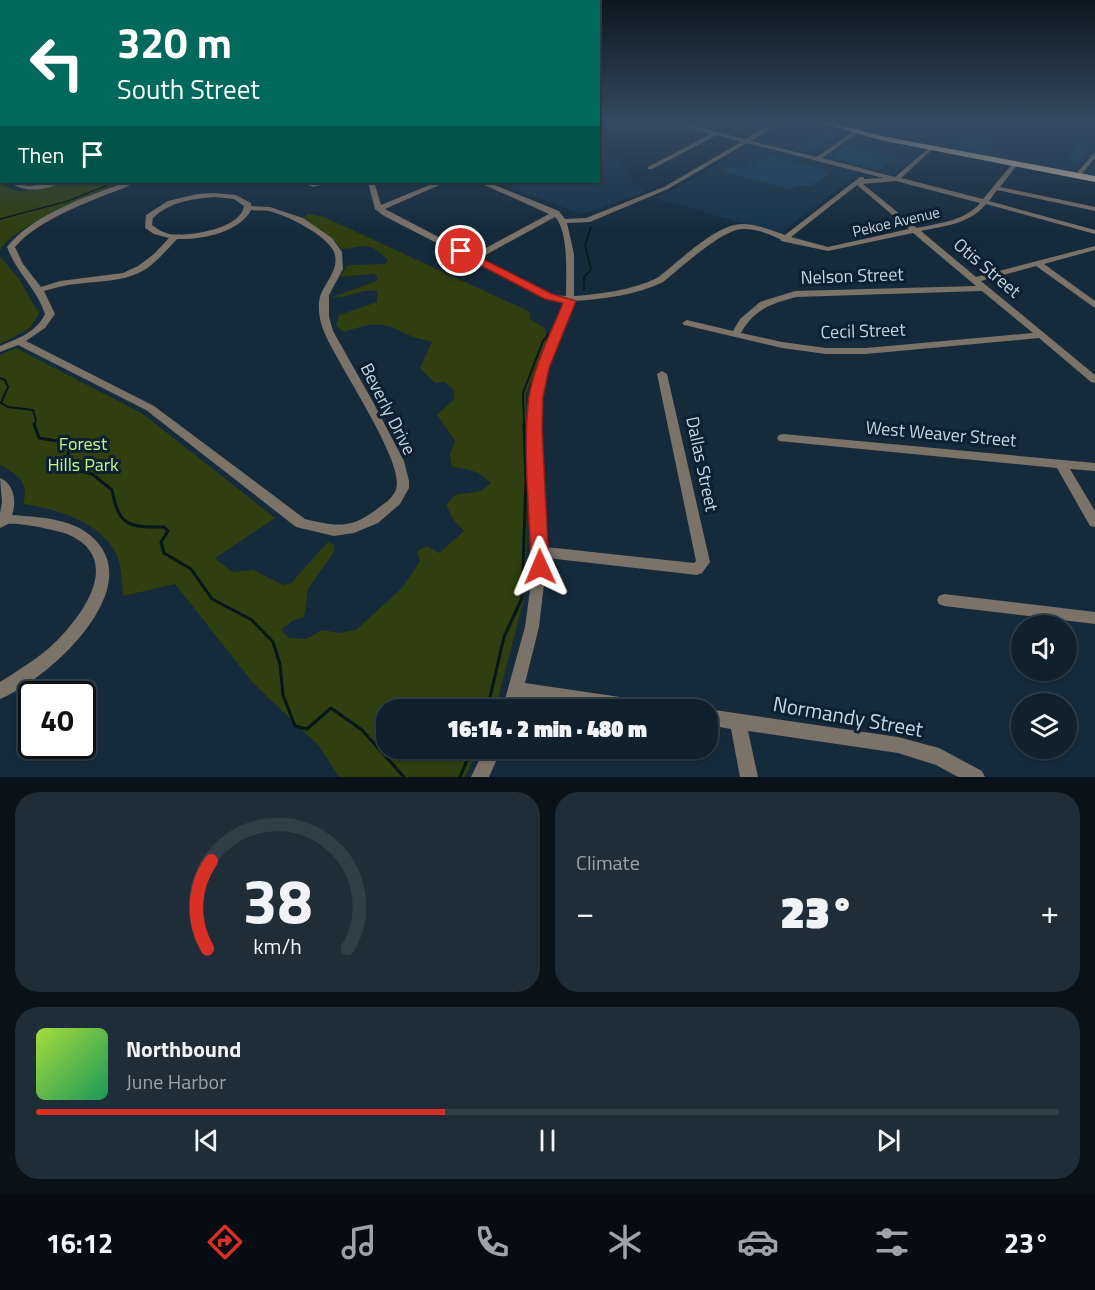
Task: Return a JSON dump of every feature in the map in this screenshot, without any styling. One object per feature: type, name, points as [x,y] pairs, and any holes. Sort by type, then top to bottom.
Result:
[{"type":"main road","points":[[985,158],[1095,179]]},
{"type":"street","points":[[650,168],[669,158]]},
{"type":"street","points":[[484,183],[562,221],[587,220],[675,183],[717,158]]},
{"type":"street","points":[[815,158],[1095,232]]},
{"type":"street","points":[[857,182],[896,179],[919,158]]},
{"type":"street","points":[[1077,176],[1092,158]]},
{"type":"street","name":"Pekoe Avenue","points":[[570,301],[654,283],[731,228],[745,227],[828,249],[965,219],[986,202],[1015,164]]},
{"type":"street","points":[[784,238],[869,172]]},
{"type":"street","name":"Otis Street","points":[[857,182],[1094,378]]},
{"type":"street","points":[[16,183],[27,187],[53,183]]},
{"type":"street","points":[[0,349],[39,330],[48,320],[48,307],[15,256],[12,247],[14,242],[28,231],[76,206],[130,183]]},
{"type":"street","points":[[371,183],[379,209],[549,297],[570,301]]},
{"type":"street","points":[[379,209],[440,183]]},
{"type":"street","points":[[996,188],[1095,209]]},
{"type":"street","name":"Beverly Drive","points":[[18,341],[150,408],[301,523],[334,531],[354,528],[373,519],[396,501],[403,488],[403,481],[398,461],[328,332],[324,317],[325,295],[339,268],[338,252],[322,235],[300,220],[270,209],[248,208],[240,199],[220,195],[193,197],[172,203],[156,211],[147,223],[153,231],[175,236]]},
{"type":"street","points":[[38,290],[62,283],[114,279],[138,271],[158,257],[175,236],[197,235],[225,228],[241,219],[248,208]]},
{"type":"street","points":[[474,258],[562,221],[609,210]]},
{"type":"street","points":[[514,699],[532,627],[540,552],[536,397],[543,368],[570,301],[570,254],[562,221]]},
{"type":"street","points":[[975,280],[1095,248]]},
{"type":"street","points":[[1037,263],[1095,305]]},
{"type":"street","name":"Nelson Street","points":[[736,333],[743,321],[763,304],[795,294],[984,288]]},
{"type":"street","name":"Cecil Street","points":[[687,323],[809,349],[842,351],[1042,335]]},
{"type":"street","name":"Dallas Street","points":[[540,552],[672,568],[697,569],[703,562],[662,374]]},
{"type":"street","name":"West Weaver Street","points":[[783,438],[1095,467]]},
{"type":"street","points":[[1061,464],[1095,522]]},
{"type":"street","points":[[0,482],[8,493],[8,507],[2,521],[46,524],[79,534],[98,551],[103,568],[102,584],[95,604],[69,638],[45,661],[0,691]]},
{"type":"street","points":[[944,600],[1095,618]]},
{"type":"street","points":[[517,689],[582,699]]},
{"type":"street","name":"Normandy Street","points":[[718,719],[898,745],[939,757],[976,777]]},
{"type":"street","points":[[738,722],[749,777]]},
{"type":"street","points":[[480,777],[489,759]]},
{"type":"shaded area","points":[[600,158],[615,158],[622,162],[631,180],[646,191],[587,213],[578,213],[499,183],[600,183]]},
{"type":"shaded area","points":[[727,158],[914,158],[894,175],[866,168],[780,234],[655,198],[698,177]]},
{"type":"shaded area","points":[[995,158],[1095,158],[1095,177]]},
{"type":"green space","points":[[0,183],[16,191],[25,191],[63,183],[121,183],[36,221],[7,242],[0,251]]},
{"type":"green space","name":"Forest Hills Park","points":[[308,214],[324,217],[530,312],[530,319],[546,329],[546,342],[526,394],[527,546],[524,600],[498,699],[376,699],[376,759],[473,759],[465,777],[339,777],[319,746],[253,683],[175,584],[123,596],[116,554],[100,533],[77,519],[50,509],[23,504],[25,490],[23,485],[17,476],[0,465],[0,355],[16,348],[143,414],[275,518],[215,558],[232,572],[253,570],[283,585],[291,583],[328,542],[334,545],[334,552],[308,589],[304,617],[292,621],[281,630],[289,638],[306,639],[322,630],[339,633],[356,630],[402,588],[420,561],[417,551],[427,546],[439,553],[464,531],[453,519],[446,505],[455,495],[481,491],[491,483],[473,471],[452,467],[450,454],[455,441],[437,415],[454,399],[454,390],[445,382],[435,383],[420,368],[432,342],[384,325],[363,326],[344,332],[336,326],[339,315],[377,302],[377,291],[371,290],[332,297],[377,281],[377,276],[373,274],[339,277],[349,265],[385,264],[388,260],[375,249],[366,246],[341,249],[332,238],[303,218]]},
{"type":"green space","points":[[0,256],[19,279],[39,314],[29,329],[0,344]]},
{"type":"building","points":[[762,158],[780,158],[828,171],[826,173],[829,174],[811,186],[796,186],[791,190],[723,171],[733,165],[746,168]]},
{"type":"building","points":[[831,158],[897,158],[879,170]]},
{"type":"building","points":[[1067,158],[1082,158],[1080,161],[1066,160]]},
{"type":"waterway","points":[[0,219],[68,201],[113,183]]},
{"type":"waterway","points":[[584,290],[584,277],[591,270],[585,245],[591,227]]},
{"type":"waterway","points":[[524,426],[523,393],[543,341],[548,335]]},
{"type":"waterway","points":[[0,378],[5,380],[8,387],[1,403],[8,407],[33,410],[36,420],[34,425]]},
{"type":"waterway","points":[[490,699],[504,637],[522,598],[526,479],[524,424]]},
{"type":"waterway","points":[[34,425],[39,438],[69,443],[67,468],[92,474],[112,490],[122,518],[134,525],[164,527],[168,531],[161,542],[164,553],[191,569],[212,599],[252,620],[273,642],[280,664],[283,695],[295,726],[307,729],[331,708],[362,730],[404,777]]},
{"type":"waterway","points":[[460,777],[467,759]]},
{"type":"route","points":[[461,251],[549,297],[560,301],[570,301],[566,316],[543,368],[534,412],[540,567]]}]
